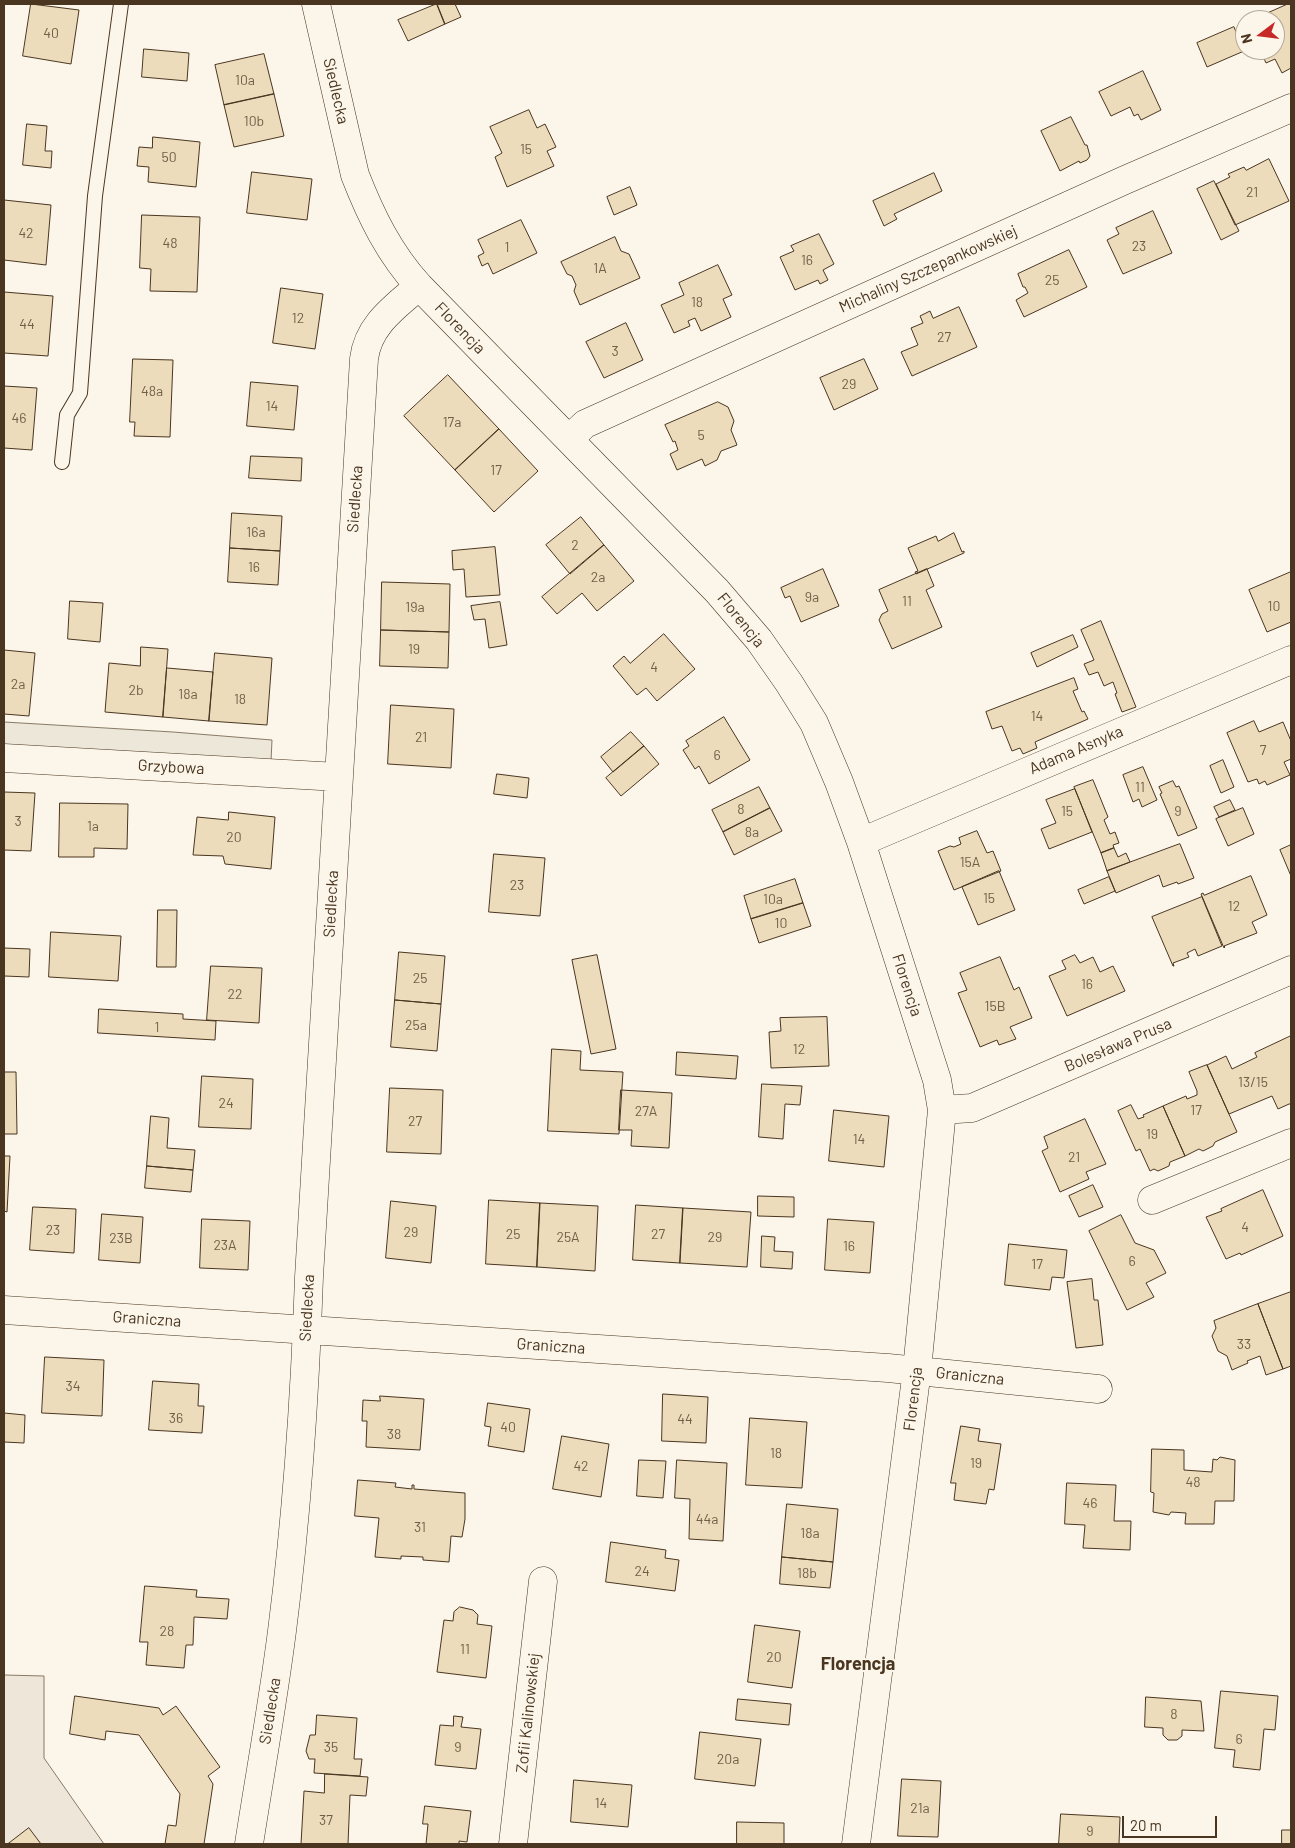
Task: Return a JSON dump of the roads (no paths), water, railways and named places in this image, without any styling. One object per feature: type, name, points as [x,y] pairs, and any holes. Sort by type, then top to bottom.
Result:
[{"type":"street","name":"Siedlecka","points":[[249,1844],[282,1632],[304,1382],[338,777],[365,347],[371,333],[377,326],[419,286],[390,250],[365,202],[355,175],[316,4]]},
{"type":"street","name":"Michaliny Szczepankowskiej","points":[[569,439],[585,424],[1125,180],[1291,108]]},
{"type":"street","name":"Florencja","points":[[419,286],[717,591],[758,640],[789,683],[814,723],[839,782],[861,842],[936,1080],[942,1110],[917,1370],[856,1844]]},
{"type":"street","name":"Adama Asnyka","points":[[861,842],[1291,660]]},
{"type":"street","name":"Grzybowa","points":[[4,758],[338,777]]},
{"type":"street","name":"Bolesława Prusa","points":[[942,1110],[972,1108],[1291,970]]},
{"type":"street","points":[[1152,1200],[1291,1143]]},
{"type":"street","name":"Graniczna","points":[[4,1310],[917,1370],[1098,1389]]},
{"type":"street","name":"Zofii Kalinowskiej","points":[[513,1844],[543,1581]]},
{"type":"lane","points":[[62,462],[67,414],[80,393],[95,196],[121,4]]},
{"type":"district","name":"Florencja","points":[[858,1664]]}]
